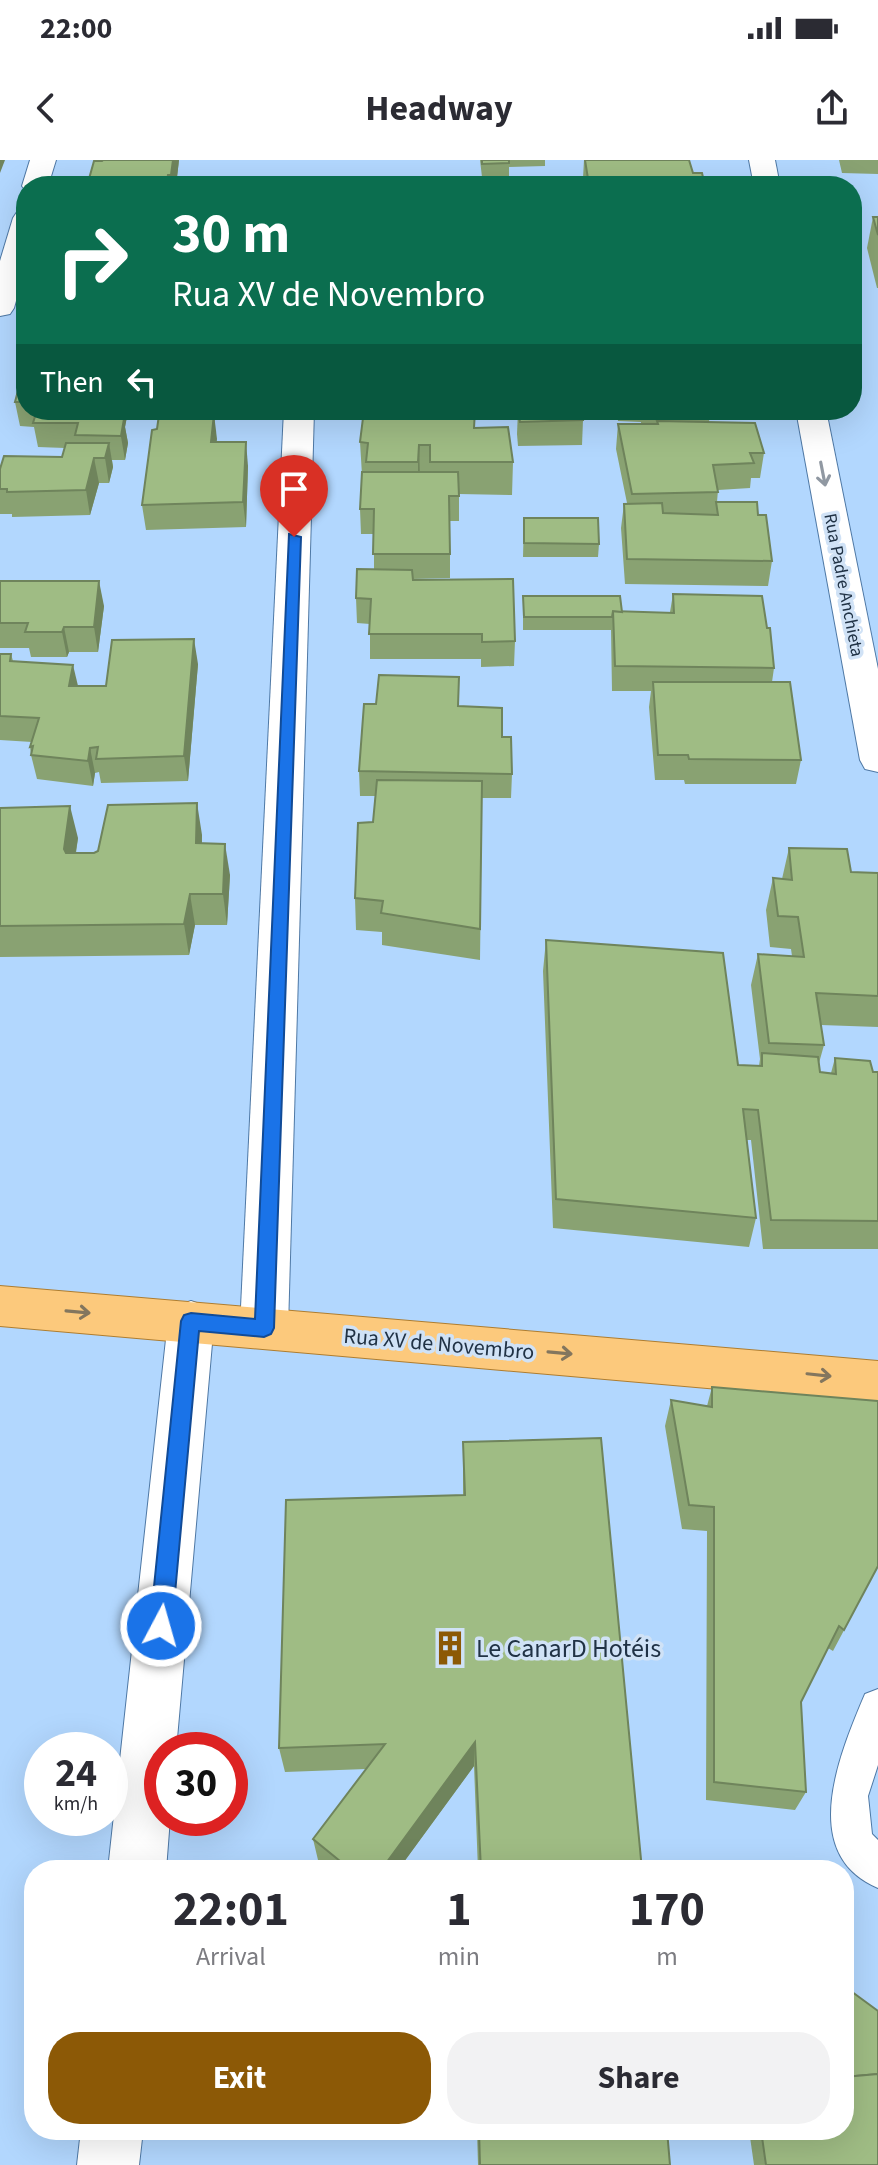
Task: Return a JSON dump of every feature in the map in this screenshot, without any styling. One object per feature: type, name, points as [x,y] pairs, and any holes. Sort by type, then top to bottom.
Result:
[{"type":"main road","name":"Rua XV de Novembro","points":[[0,1306],[878,1382]]},
{"type":"street","points":[[0,308],[16,253]]},
{"type":"street","points":[[264,1328],[299,420]]},
{"type":"street","name":"Rua Padre Anchieta","points":[[813,420],[878,760]]},
{"type":"street","points":[[138,1860],[191,1321]]},
{"type":"street","points":[[108,2165],[111,2140]]},
{"type":"lane","points":[[878,1707],[849,1796],[853,1843],[878,1868]]},
{"type":"building","points":[[173,160],[171,175],[168,176],[90,176],[94,161]]},
{"type":"building","points":[[482,160],[509,160],[509,163],[482,164]]},
{"type":"building","points":[[585,160],[689,160],[693,173],[702,173],[703,176],[588,176]]},
{"type":"building","points":[[873,217],[878,217],[878,235]]},
{"type":"building","points":[[34,420],[124,420],[121,436],[75,435],[78,423],[33,423]]},
{"type":"building","points":[[158,420],[213,420],[211,442],[246,442],[243,502],[142,505],[152,430],[157,429]]},
{"type":"building","points":[[363,420],[474,420],[474,428],[508,427],[513,462],[430,462],[430,445],[419,445],[418,462],[366,462],[368,443],[360,442]]},
{"type":"building","points":[[520,420],[583,420],[520,422]]},
{"type":"building","points":[[657,421],[755,423],[764,453],[750,453],[754,463],[713,465],[718,492],[632,494],[618,424],[658,424]]},
{"type":"building","points":[[66,443],[109,443],[105,458],[94,458],[86,490],[7,492],[7,489],[0,489],[0,469],[4,456],[62,457]]},
{"type":"building","points":[[362,472],[458,472],[459,496],[449,496],[450,554],[373,554],[374,509],[360,509]]},
{"type":"building","points":[[716,502],[757,502],[758,515],[766,515],[772,561],[627,559],[624,504],[662,503],[663,513],[718,515]]},
{"type":"building","points":[[524,518],[598,518],[599,544],[524,543]]},
{"type":"building","points":[[357,569],[412,570],[413,580],[513,579],[515,641],[482,642],[482,634],[369,634],[371,599],[356,598]]},
{"type":"building","points":[[0,581],[99,581],[94,627],[64,627],[62,632],[25,632],[28,623],[0,623]]},
{"type":"building","points":[[673,594],[762,596],[767,628],[770,628],[774,668],[615,666],[613,611],[674,613]]},
{"type":"building","points":[[523,596],[620,596],[622,612],[613,611],[612,617],[524,617]]},
{"type":"building","points":[[194,639],[184,756],[96,759],[98,747],[90,748],[88,761],[31,755],[33,746],[30,747],[39,718],[0,716],[0,654],[11,654],[10,661],[73,665],[69,686],[106,686],[112,640]]},
{"type":"building","points":[[379,675],[459,677],[458,706],[502,708],[502,737],[511,737],[512,774],[359,771],[364,704],[376,704]]},
{"type":"building","points":[[653,682],[790,682],[801,760],[689,759],[688,755],[658,755]]},
{"type":"building","points":[[377,780],[482,781],[480,929],[381,913],[383,901],[355,898],[358,823],[373,822]]},
{"type":"building","points":[[197,803],[196,843],[225,844],[223,894],[190,894],[184,924],[0,926],[0,808],[70,806],[66,853],[94,853],[98,851],[108,805]]},
{"type":"building","points":[[789,848],[847,849],[851,872],[878,873],[878,996],[816,993],[824,1045],[769,1043],[758,954],[804,957],[798,917],[778,916],[773,878],[792,880]]},
{"type":"building","points":[[546,940],[723,953],[738,1065],[762,1066],[762,1053],[818,1057],[820,1072],[836,1074],[835,1058],[870,1061],[873,1072],[878,1072],[878,1221],[771,1220],[758,1110],[743,1109],[756,1218],[556,1199]]},
{"type":"building","points":[[712,1387],[878,1401],[878,1566],[844,1630],[839,1626],[801,1702],[806,1792],[714,1782],[714,1507],[689,1505],[671,1400],[712,1407]]},
{"type":"building","name":"Le CanarD Hotéis","points":[[601,1438],[641,1860],[481,1860],[475,1742],[388,1860],[339,1860],[313,1839],[385,1744],[279,1748],[286,1500],[465,1495],[463,1442]]},
{"type":"building","points":[[854,1993],[878,2011],[878,2074],[854,2076]]},
{"type":"building","points":[[878,2074],[878,2165],[766,2165],[762,2140],[854,2140],[854,2076]]},
{"type":"building","points":[[479,2140],[668,2140],[670,2165],[480,2165]]},
{"type":"place","name":"Le CanarD Hotéis","points":[[450,1648]]},
{"type":"route","points":[[161,1626],[191,1321],[264,1328],[294,537]]}]
